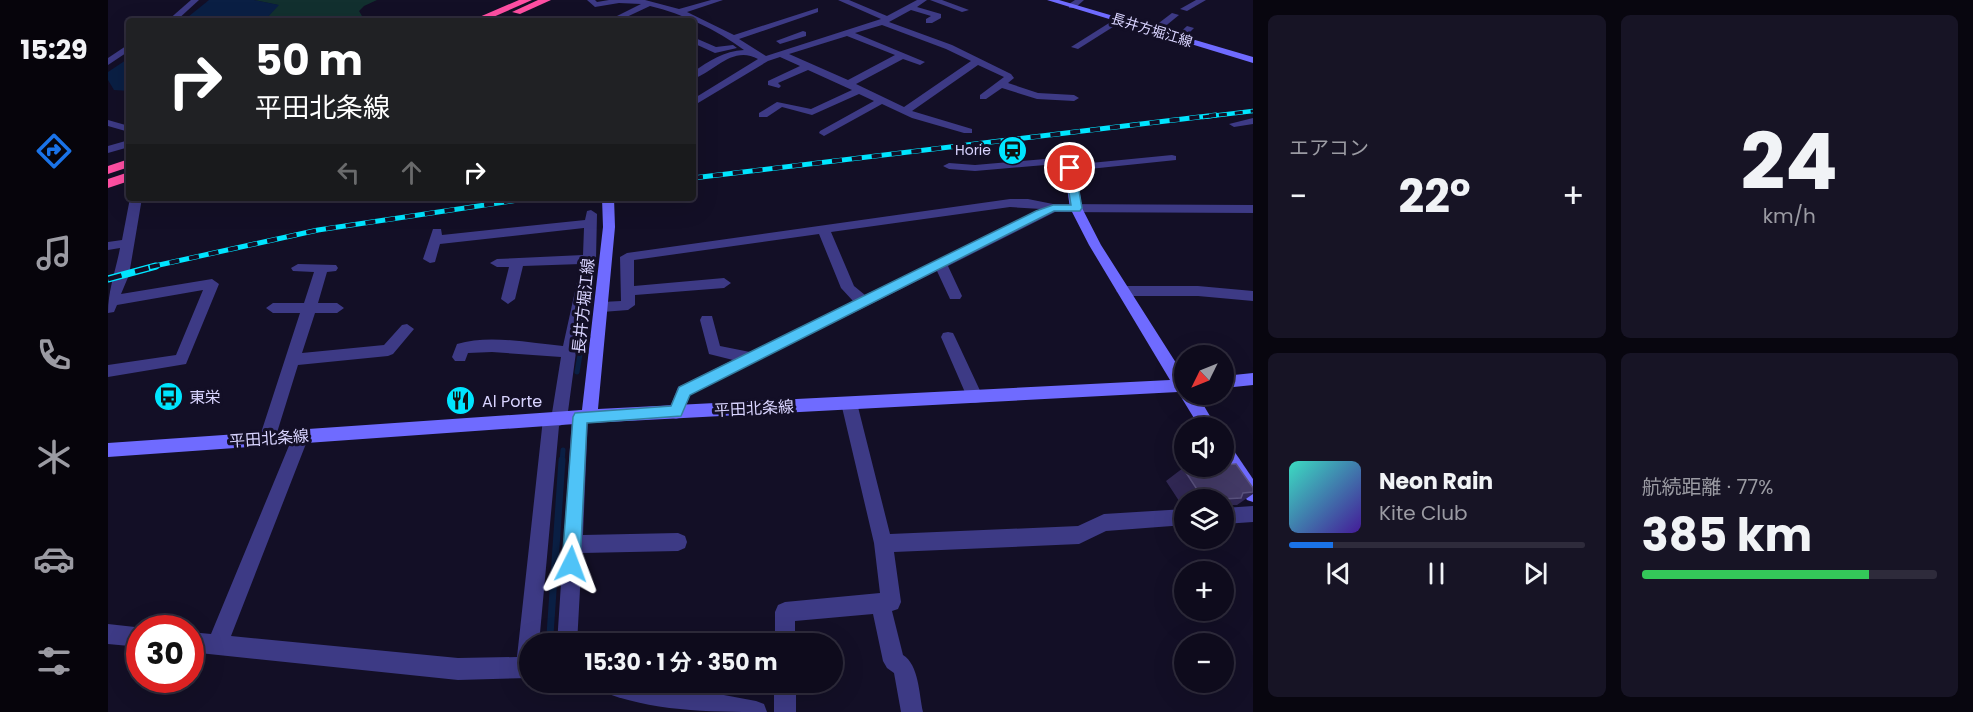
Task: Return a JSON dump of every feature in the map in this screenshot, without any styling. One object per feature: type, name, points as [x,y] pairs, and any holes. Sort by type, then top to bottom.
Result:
[{"type":"highway","points":[[482,18],[527,0]]},
{"type":"highway","points":[[502,18],[546,0]]},
{"type":"highway","points":[[108,170],[126,164]]},
{"type":"highway","points":[[108,184],[126,177]]},
{"type":"main road","name":"長井方堀江線","points":[[1051,0],[1253,60]]},
{"type":"main road","points":[[1070,168],[1077,208],[1095,245],[1174,372]]},
{"type":"main road","name":"長井方堀江線","points":[[584,417],[602,307],[609,227],[608,201]]},
{"type":"main road","points":[[1234,381],[1253,379]]},
{"type":"main road","name":"平田北条線","points":[[108,450],[584,417],[1174,389]]},
{"type":"main road","points":[[1234,465],[1253,494]]},
{"type":"street","points":[[175,18],[195,0]]},
{"type":"street","points":[[591,0],[595,5],[623,0],[632,1],[679,12],[694,18]]},
{"type":"street","points":[[679,12],[719,0]]},
{"type":"street","points":[[842,0],[949,47],[1010,78],[982,97]]},
{"type":"street","points":[[696,101],[765,59],[885,20],[923,0]]},
{"type":"street","points":[[934,0],[966,10]]},
{"type":"street","points":[[1072,6],[1080,0]]},
{"type":"street","points":[[1175,0],[1188,7],[1202,0]]},
{"type":"street","points":[[618,18],[648,4]]},
{"type":"street","points":[[910,7],[938,16],[929,21]]},
{"type":"street","points":[[733,38],[811,8],[824,14]]},
{"type":"street","points":[[1154,31],[1175,15]]},
{"type":"street","points":[[696,19],[733,38],[748,51],[765,59]]},
{"type":"street","points":[[1074,47],[1120,20]]},
{"type":"street","points":[[1179,38],[1190,28]]},
{"type":"street","points":[[847,33],[920,63]]},
{"type":"street","points":[[780,42],[799,36],[809,45]]},
{"type":"street","points":[[696,41],[720,51],[748,51]]},
{"type":"street","points":[[108,62],[126,49]]},
{"type":"street","points":[[696,74],[726,54],[748,51]]},
{"type":"street","points":[[780,54],[880,101],[968,131]]},
{"type":"street","points":[[848,84],[903,56]]},
{"type":"street","points":[[905,111],[977,61]]},
{"type":"street","points":[[776,86],[771,83],[809,66]]},
{"type":"street","points":[[1001,84],[1037,96],[1074,98]]},
{"type":"street","points":[[764,116],[781,104],[812,112],[859,90]]},
{"type":"street","points":[[824,133],[880,101]]},
{"type":"street","points":[[1233,124],[1253,121]]},
{"type":"street","points":[[108,123],[126,128]]},
{"type":"street","points":[[108,150],[126,144]]},
{"type":"street","points":[[949,166],[975,168],[1045,162],[1070,168],[1172,158]]},
{"type":"street","points":[[110,305],[122,275],[135,201]]},
{"type":"street","points":[[602,307],[628,305],[627,257],[1010,203],[1028,203],[1053,208],[1253,209]]},
{"type":"street","points":[[676,412],[684,392],[1053,208]]},
{"type":"street","points":[[430,259],[436,236],[591,219],[589,259],[555,419],[532,633]]},
{"type":"street","points":[[824,230],[848,288],[863,302]]},
{"type":"street","points":[[108,246],[128,243]]},
{"type":"street","points":[[498,263],[589,259]]},
{"type":"street","points":[[508,299],[517,262]]},
{"type":"street","points":[[940,263],[955,296]]},
{"type":"street","points":[[267,439],[308,308],[327,268],[298,268]]},
{"type":"street","points":[[628,290],[647,291],[724,283]]},
{"type":"street","points":[[108,371],[181,360],[212,284],[110,305]]},
{"type":"street","points":[[1123,291],[1198,291],[1253,296]]},
{"type":"street","points":[[273,308],[337,308]]},
{"type":"street","points":[[707,320],[714,350],[752,358]]},
{"type":"street","points":[[292,360],[387,350],[407,329]]},
{"type":"street","points":[[948,337],[975,397]]},
{"type":"street","points":[[460,357],[462,348],[492,346],[569,352]]},
{"type":"street","points":[[785,633],[785,612],[891,602],[883,543],[849,404]]},
{"type":"street","points":[[568,633],[572,544],[584,417]]},
{"type":"street","points":[[217,645],[301,436]]},
{"type":"street","points":[[1234,515],[1253,514]]},
{"type":"street","points":[[883,543],[1079,535],[1104,523],[1174,518]]},
{"type":"street","points":[[572,544],[678,542]]},
{"type":"street","points":[[880,603],[894,661],[903,667],[912,712]]},
{"type":"street","points":[[108,634],[126,636]]},
{"type":"street","points":[[204,644],[459,669],[519,667]]},
{"type":"street","points":[[652,693],[756,712]]},
{"type":"street","points":[[785,693],[785,712]]},
{"type":"green space","points":[[254,0],[377,0],[359,11],[363,18],[267,18],[278,5]]},
{"type":"water","points":[[209,0],[254,0],[279,5],[267,18],[187,18]]},
{"type":"water","points":[[126,60],[126,91],[114,90],[108,80],[108,72]]},
{"type":"building","points":[[1234,464],[1253,488],[1253,492],[1243,493],[1241,498],[1234,498],[1234,489],[1197,489],[1189,477],[1234,477]]},
{"type":"waterway","points":[[588,299],[593,274]]},
{"type":"waterway","points":[[577,372],[587,314]]},
{"type":"waterway","points":[[562,462],[563,450]]},
{"type":"waterway","points":[[550,633],[562,460]]},
{"type":"railway","points":[[1203,117],[1253,111]]},
{"type":"railway","points":[[696,178],[1216,115]]},
{"type":"railway","points":[[150,267],[318,230],[512,201]]},
{"type":"railway","points":[[108,279],[156,266]]},
{"type":"place","name":"Horie","points":[[1012,150]]},
{"type":"place","name":"東栄","points":[[168,397]]},
{"type":"place","name":"Al Porte","points":[[461,401]]},
{"type":"route","points":[[571,564],[580,417],[676,412],[684,392],[1040,213],[1053,208],[1077,208],[1070,168]]}]
